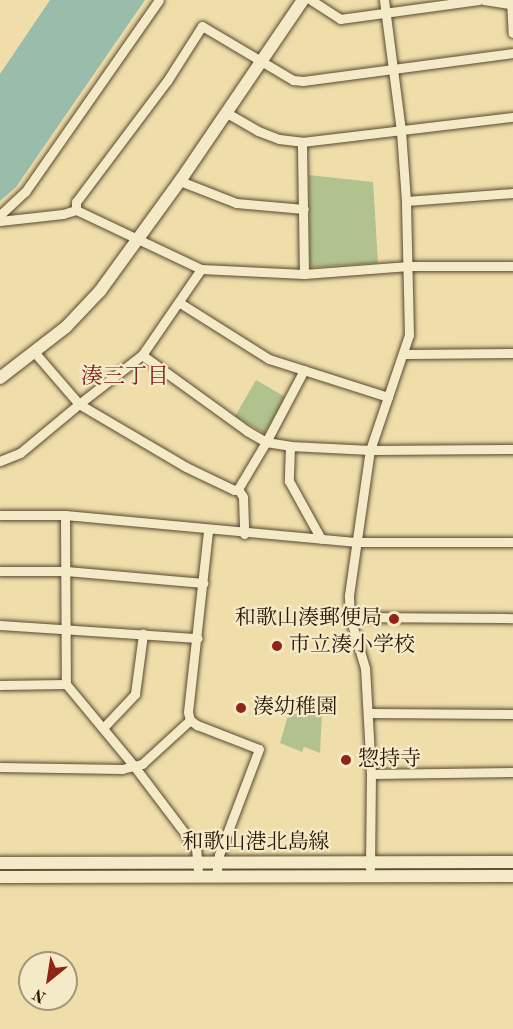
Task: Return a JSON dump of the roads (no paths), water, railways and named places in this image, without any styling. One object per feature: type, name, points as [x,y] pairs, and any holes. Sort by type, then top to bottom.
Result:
[{"type":"main road","points":[[0,378],[35,353],[84,309],[140,238],[303,0]]},
{"type":"main road","name":"和歌山港北島線","points":[[0,862],[513,862]]},
{"type":"main road","name":"和歌山港北島線","points":[[0,877],[513,876]]},
{"type":"street","points":[[0,214],[25,192],[159,0]]},
{"type":"street","points":[[311,0],[340,19],[386,14],[441,3],[479,0]]},
{"type":"street","points":[[370,876],[371,774],[365,668],[350,617],[349,595],[370,450],[405,354],[409,335],[409,266],[401,131],[384,0]]},
{"type":"street","points":[[484,0],[511,2],[513,33]]},
{"type":"street","points":[[76,210],[76,202],[166,81],[202,26],[292,80],[303,81],[513,53]]},
{"type":"street","points":[[227,113],[258,131],[279,139],[302,142],[513,117]]},
{"type":"street","points":[[302,142],[304,274]]},
{"type":"street","points":[[180,181],[236,203],[304,209]]},
{"type":"street","points":[[406,201],[513,193]]},
{"type":"street","points":[[0,221],[63,214],[76,210],[140,238],[201,269],[304,274],[409,266],[513,266]]},
{"type":"street","points":[[0,461],[20,453],[142,355],[180,303],[201,269]]},
{"type":"street","points":[[180,303],[269,359],[388,397]]},
{"type":"street","points":[[35,353],[80,404],[186,467],[234,490],[238,489]]},
{"type":"street","points":[[405,354],[513,353]]},
{"type":"street","points":[[142,355],[266,442],[290,446],[370,450],[513,449]]},
{"type":"street","points":[[238,489],[304,370]]},
{"type":"street","points":[[290,446],[289,481],[321,539]]},
{"type":"street","points":[[238,489],[243,497],[244,534]]},
{"type":"street","points":[[0,515],[65,515],[244,534],[355,542],[513,542]]},
{"type":"street","points":[[65,515],[66,684],[134,766],[196,848],[199,877]]},
{"type":"street","points":[[208,530],[198,638],[188,712],[190,720],[197,725],[259,749],[218,862],[216,877]]},
{"type":"street","points":[[0,571],[66,571],[203,583]]},
{"type":"street","points":[[350,617],[513,618]]},
{"type":"street","points":[[0,625],[198,638]]},
{"type":"street","points":[[103,728],[135,694],[143,634]]},
{"type":"street","points":[[0,684],[66,684]]},
{"type":"street","points":[[368,713],[513,714]]},
{"type":"street","points":[[0,767],[122,769],[142,764],[190,720]]},
{"type":"street","points":[[371,774],[513,772]]},
{"type":"place","name":"和歌山湊郵便局","points":[[394,619]]},
{"type":"place","name":"市立湊小学校","points":[[277,646]]},
{"type":"place","name":"湊幼稚園","points":[[241,708]]},
{"type":"place","name":"惣持寺","points":[[346,760]]},
{"type":"district","name":"湊三丁目","points":[[125,378]]}]
